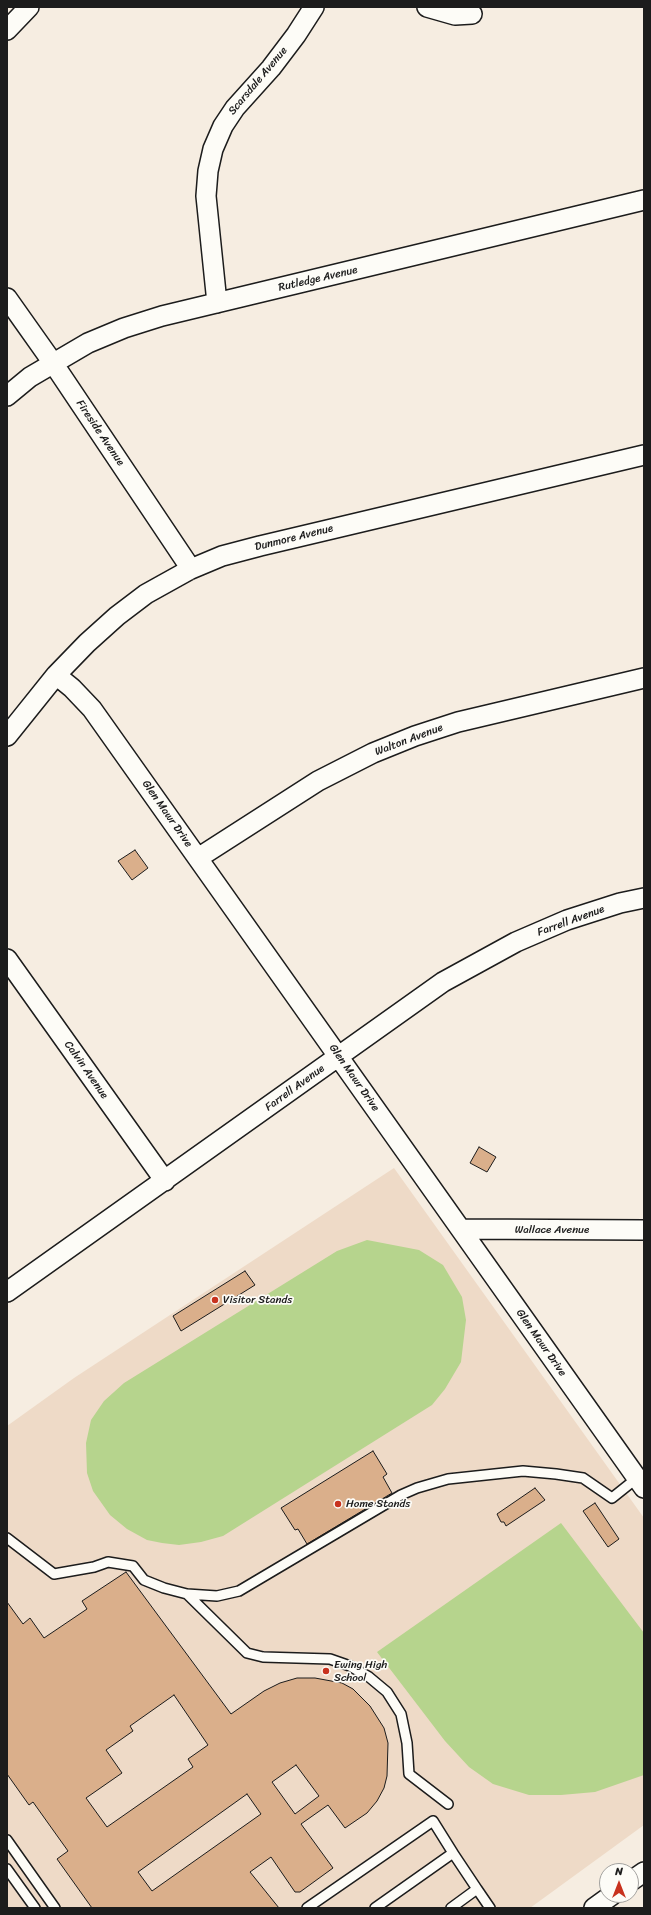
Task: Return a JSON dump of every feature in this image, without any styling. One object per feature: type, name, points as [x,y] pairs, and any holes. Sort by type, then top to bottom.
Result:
[{"type":"street","points":[[7,30],[29,7]]},
{"type":"street","name":"Scarsdale Avenue","points":[[217,303],[206,196],[208,171],[213,149],[223,126],[235,108],[271,68],[296,35],[314,7]]},
{"type":"street","points":[[427,7],[455,15],[472,14]]},
{"type":"street","name":"Rutledge Avenue","points":[[7,396],[30,377],[88,343],[124,328],[162,316],[644,200]]},
{"type":"street","name":"Fireside Avenue","points":[[7,298],[53,363],[191,569]]},
{"type":"street","name":"Dunmore Avenue","points":[[7,736],[56,675],[87,643],[117,616],[146,594],[191,569],[222,556],[260,546],[644,455]]},
{"type":"street","name":"Glen Mawr Drive","points":[[56,675],[72,688],[92,708],[641,1483]]},
{"type":"street","name":"Walton Avenue","points":[[198,858],[318,781],[394,744],[458,722],[644,678]]},
{"type":"street","name":"Farrell Avenue","points":[[7,1292],[443,982],[516,942],[567,920],[620,903],[644,898]]},
{"type":"street","name":"Calvin Avenue","points":[[7,958],[165,1181]]},
{"type":"street","name":"Wallace Avenue","points":[[461,1229],[644,1230]]},
{"type":"lane","points":[[7,1538],[54,1574],[94,1567],[108,1562],[132,1566],[144,1580],[164,1588],[187,1594],[217,1596],[239,1592],[401,1495],[417,1488],[448,1479],[523,1471],[556,1474],[583,1478],[612,1498],[641,1483]]},
{"type":"lane","points":[[187,1594],[247,1654],[263,1657],[330,1659],[350,1666],[368,1677],[387,1692],[401,1714],[407,1743],[409,1774],[448,1804]]},
{"type":"lane","points":[[307,1908],[433,1821],[490,1908]]},
{"type":"lane","points":[[7,1840],[55,1908]]},
{"type":"lane","points":[[375,1908],[453,1853]]},
{"type":"lane","points":[[7,1869],[35,1908]]},
{"type":"lane","points":[[451,1908],[477,1889]]},
{"type":"shaded area","name":"Ewing High School","points":[[394,1168],[644,1518],[644,1825],[530,1908],[7,1908],[7,1426],[74,1378]]},
{"type":"green space","points":[[367,1240],[419,1250],[443,1265],[462,1297],[466,1320],[461,1362],[445,1389],[432,1405],[223,1536],[201,1542],[179,1545],[162,1543],[147,1540],[127,1529],[110,1515],[93,1491],[87,1473],[86,1443],[91,1420],[104,1401],[124,1383],[337,1251]]},
{"type":"green space","points":[[561,1523],[644,1633],[644,1775],[595,1792],[561,1795],[529,1795],[493,1784],[469,1767],[445,1741],[377,1652]]},
{"type":"building","points":[[135,850],[148,868],[132,880],[118,861]]},
{"type":"building","points":[[479,1147],[496,1157],[487,1172],[470,1163]]},
{"type":"building","name":"Visitor Stands","points":[[245,1271],[255,1285],[181,1331],[173,1316]]},
{"type":"building","name":"Home Stands","points":[[373,1451],[387,1474],[383,1477],[392,1493],[307,1544],[298,1529],[295,1530],[281,1508]]},
{"type":"building","points":[[535,1488],[545,1500],[506,1526],[504,1522],[501,1522],[497,1514]]},
{"type":"building","points":[[595,1503],[619,1539],[608,1547],[583,1511]]},
{"type":"building","points":[[126,1572],[231,1714],[264,1691],[280,1683],[297,1678],[315,1678],[342,1683],[353,1689],[370,1706],[384,1728],[388,1743],[387,1776],[384,1788],[377,1801],[367,1813],[345,1828],[328,1805],[301,1824],[333,1868],[300,1892],[295,1892],[271,1857],[250,1872],[279,1908],[92,1908],[57,1859],[68,1851],[33,1802],[29,1805],[7,1774],[7,1602],[23,1624],[30,1618],[44,1638],[87,1609],[82,1601]],"holes":[[[174,1695],[208,1745],[188,1759],[193,1767],[107,1827],[86,1798],[122,1773],[106,1750],[133,1731],[130,1726]],[[296,1765],[319,1796],[295,1814],[272,1782]],[[247,1794],[261,1814],[152,1891],[138,1872]]]},
{"type":"place","name":"Visitor Stands","points":[[215,1300]]},
{"type":"place","name":"Home Stands","points":[[338,1504]]},
{"type":"place","name":"Ewing High School","points":[[326,1671]]}]
